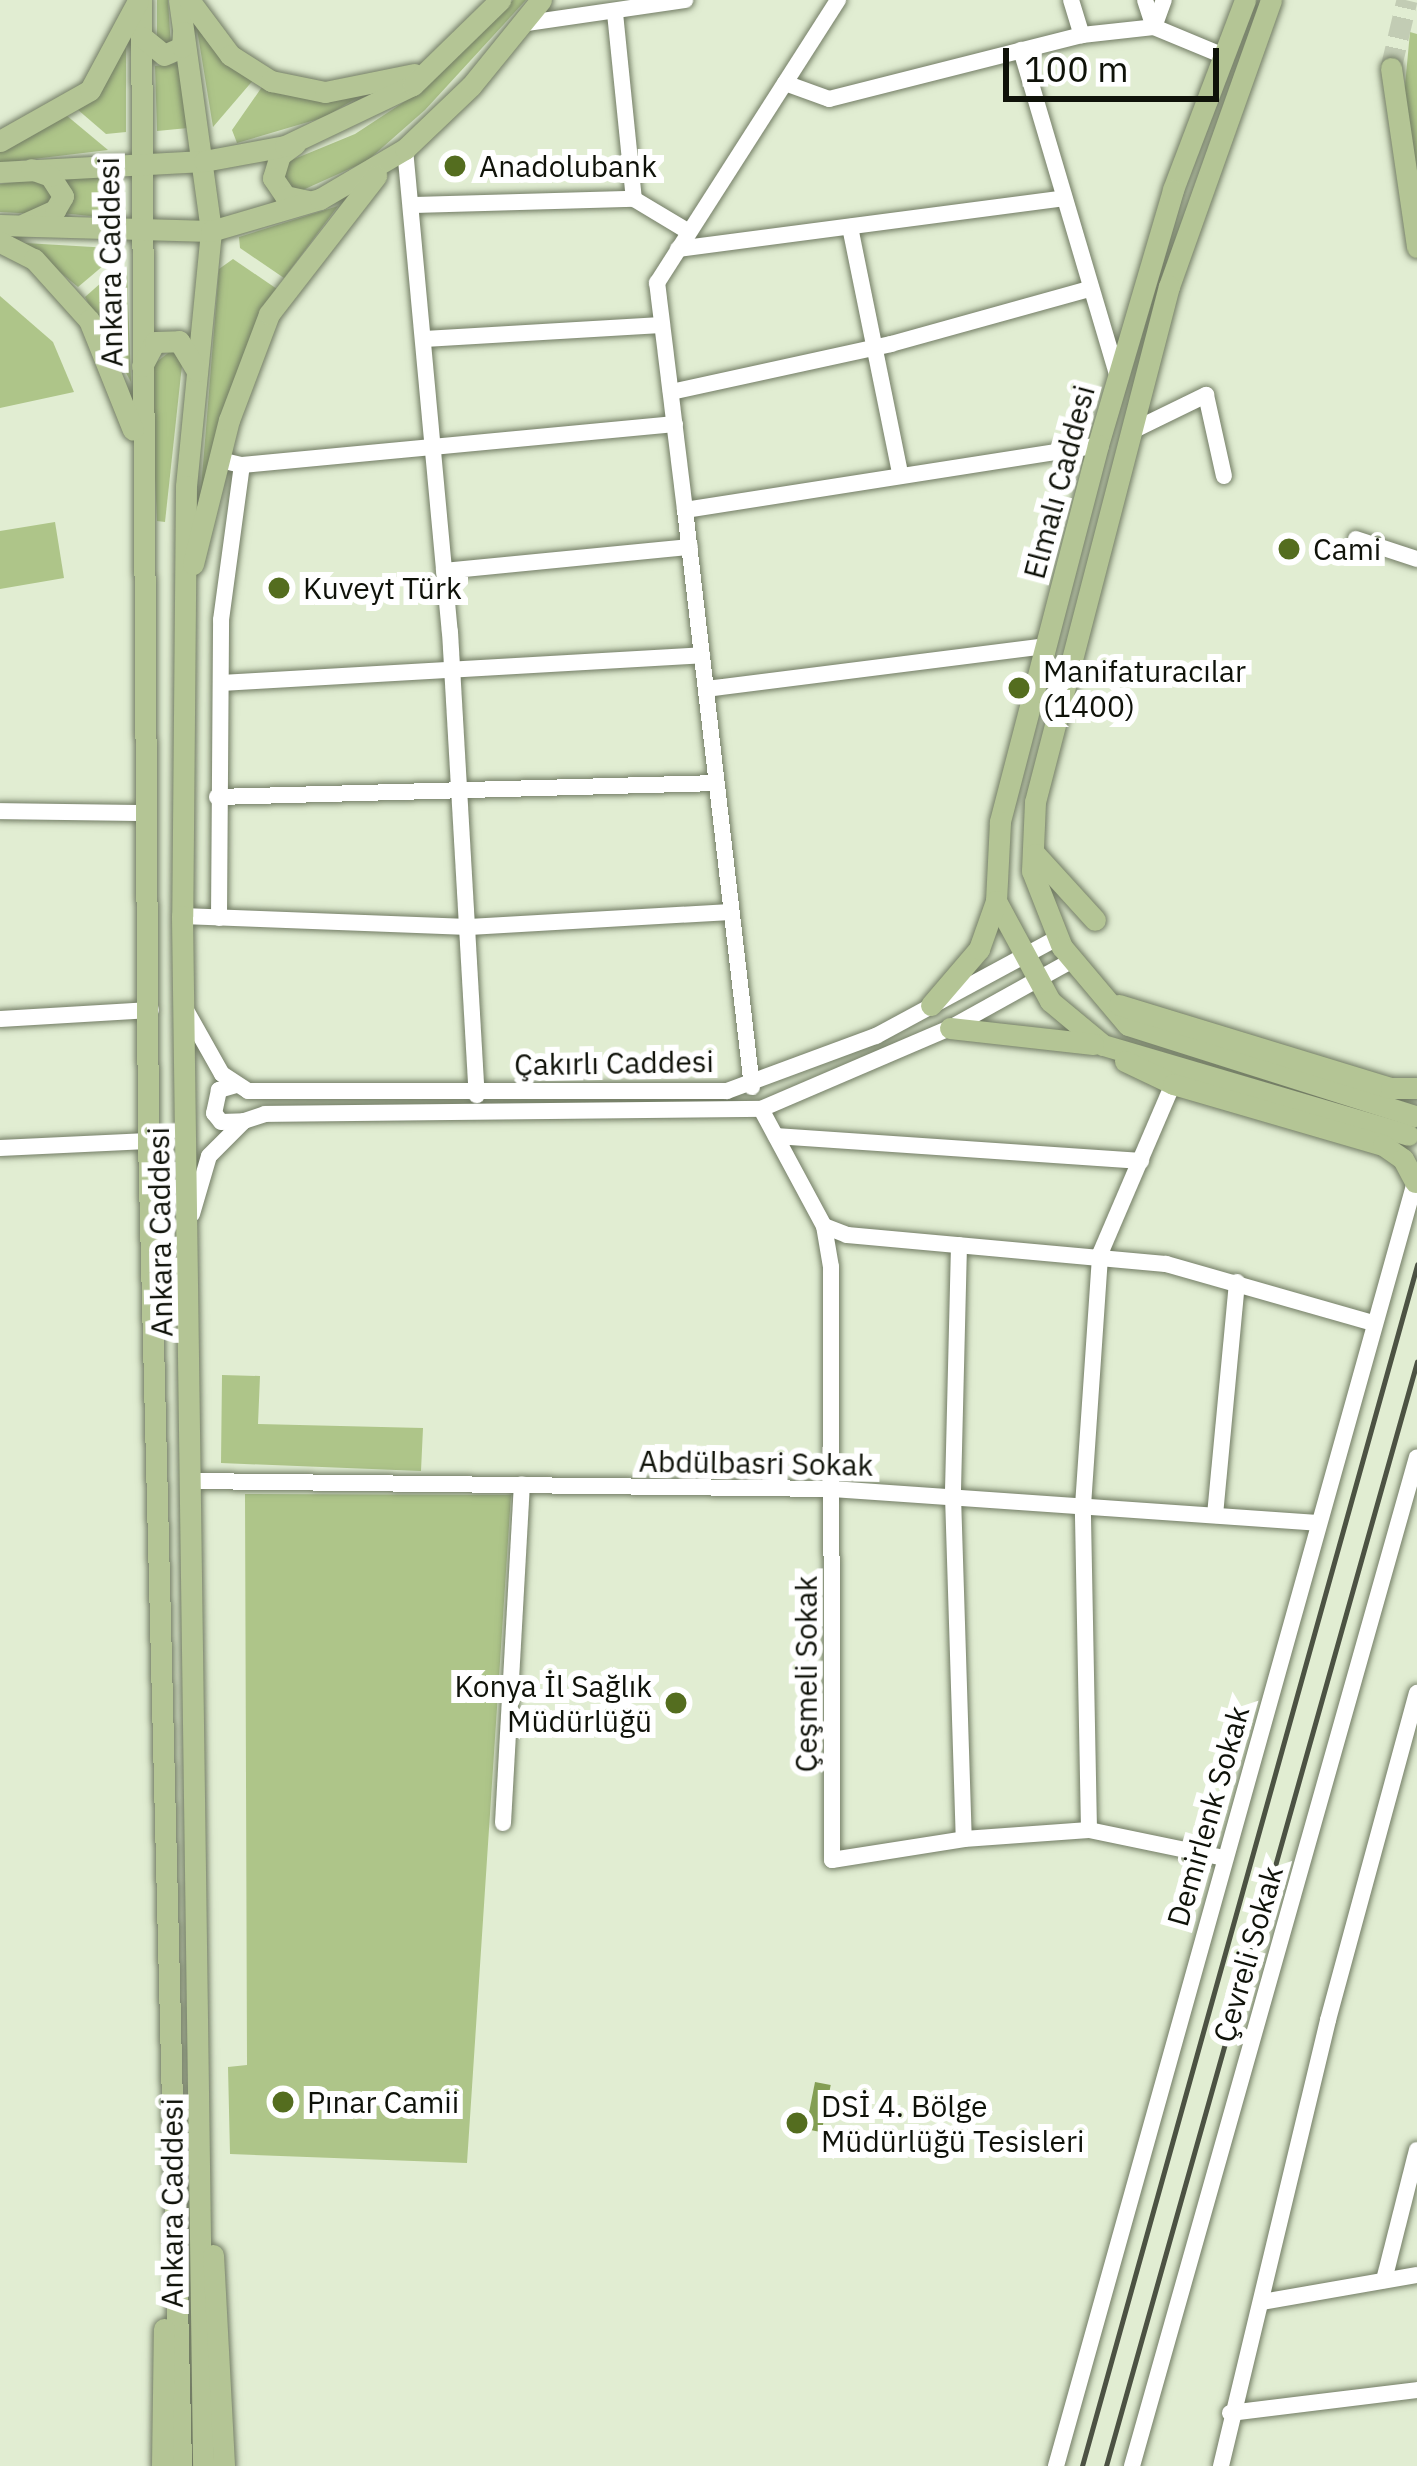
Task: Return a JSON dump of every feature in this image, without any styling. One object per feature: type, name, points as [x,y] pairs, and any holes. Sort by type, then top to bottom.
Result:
[{"type":"main road","name":"Ankara Caddesi","points":[[140,0],[138,161],[151,1010],[148,1141],[171,2233],[181,2466]]},
{"type":"main road","points":[[0,141],[90,90],[140,0]]},
{"type":"main road","name":"Ankara Caddesi","points":[[179,0],[212,230],[197,371],[184,606],[182,916],[190,1227],[203,2466]]},
{"type":"main road","points":[[189,0],[230,55],[298,89],[360,91],[437,65]]},
{"type":"main road","points":[[0,172],[204,161],[300,140],[352,119],[437,65],[500,0]]},
{"type":"main road","points":[[9,225],[140,233],[212,230],[320,199],[384,166],[405,149],[541,0]]},
{"type":"main road","name":"Elmalı Caddesi","points":[[1038,982],[996,901],[1000,822],[1098,445],[1173,190],[1245,0]]},
{"type":"main road","name":"Elmalı Caddesi","points":[[1077,970],[1057,938],[1036,887],[1031,847],[1035,802],[1185,233],[1271,0]]},
{"type":"main road","points":[[142,37],[164,55],[182,47],[183,31]]},
{"type":"main road","points":[[1390,68],[1417,247]]},
{"type":"main road","points":[[300,140],[280,155],[273,178],[294,201],[320,199]]},
{"type":"main road","points":[[184,606],[231,463],[269,314],[384,166]]},
{"type":"main road","points":[[9,225],[46,217],[63,196],[50,176],[31,169]]},
{"type":"main road","points":[[0,242],[34,259],[89,320],[117,373],[142,462]]},
{"type":"main road","points":[[141,369],[147,350],[165,340],[188,346],[197,371]]},
{"type":"main road","points":[[1031,847],[1094,920]]},
{"type":"main road","points":[[932,1005],[979,949],[996,901]]},
{"type":"main road","points":[[1077,970],[1150,1019],[1391,1088],[1417,1088]]},
{"type":"main road","points":[[1077,970],[1113,1014],[1146,1034],[1412,1126]]},
{"type":"main road","points":[[1038,982],[1063,1017],[1103,1046],[1173,1084],[1384,1144],[1416,1179]]},
{"type":"main road","points":[[950,1028],[1103,1046],[1412,1126]]},
{"type":"main road","points":[[203,2201],[220,2295],[224,2466]]},
{"type":"main road","points":[[162,2466],[171,2233]]},
{"type":"street","points":[[521,24],[615,14],[685,0]]},
{"type":"street","points":[[752,1087],[657,283],[838,0]]},
{"type":"street","points":[[1071,0],[1082,35]]},
{"type":"street","points":[[1145,0],[1154,27]]},
{"type":"street","points":[[1154,27],[1164,0]]},
{"type":"street","points":[[615,14],[634,199]]},
{"type":"street","points":[[785,83],[829,99],[1082,35],[1154,27],[1224,56]]},
{"type":"street","points":[[1021,50],[1118,378]]},
{"type":"street","points":[[405,149],[414,205],[444,571],[477,1095]]},
{"type":"street","points":[[679,249],[1063,198]]},
{"type":"street","points":[[414,205],[634,199],[689,232]]},
{"type":"street","points":[[850,227],[870,349],[899,473]]},
{"type":"street","points":[[671,392],[870,349],[1089,289]]},
{"type":"street","points":[[424,339],[662,326]]},
{"type":"street","points":[[1130,432],[1206,395],[1225,476]]},
{"type":"street","points":[[219,918],[221,620],[231,463],[675,424]]},
{"type":"street","points":[[686,510],[1098,445]]},
{"type":"street","points":[[1356,539],[1417,559]]},
{"type":"street","points":[[444,571],[690,547]]},
{"type":"street","points":[[706,689],[1047,646]]},
{"type":"street","points":[[221,683],[702,655]]},
{"type":"street","points":[[217,796],[460,795],[716,783]]},
{"type":"street","points":[[0,812],[148,813]]},
{"type":"street","points":[[182,916],[469,927],[731,912]]},
{"type":"street","name":"Çakırlı Caddesi","points":[[236,1085],[265,1093],[477,1095],[752,1087],[932,1005],[1057,938]]},
{"type":"street","name":"Çakırlı Caddesi","points":[[244,1121],[265,1114],[761,1109],[950,1028],[1038,982],[1077,970]]},
{"type":"street","points":[[184,1004],[206,1053],[236,1085],[218,1090],[214,1113],[221,1122],[244,1121]]},
{"type":"street","points":[[0,1019],[151,1010]]},
{"type":"street","points":[[1089,1830],[1083,1506],[1100,1254],[1173,1084]]},
{"type":"street","name":"Çeşmeli Sokak","points":[[761,1109],[824,1226],[834,1319],[832,1860],[964,1839],[1089,1830],[1224,1858]]},
{"type":"street","points":[[190,1227],[209,1156],[244,1121]]},
{"type":"street","points":[[776,1136],[1141,1161]]},
{"type":"street","points":[[0,1148],[148,1141]]},
{"type":"street","name":"Demirlenk Sokak","points":[[1056,2466],[1416,1179]]},
{"type":"street","points":[[824,1226],[959,1245],[1100,1254],[1237,1282],[1373,1323]]},
{"type":"street","points":[[959,1245],[953,1496],[964,1839]]},
{"type":"street","points":[[1215,1515],[1237,1282]]},
{"type":"street","name":"Çevreli Sokak","points":[[1132,2466],[1417,1457]]},
{"type":"street","name":"Abdülbasri Sokak","points":[[193,1481],[833,1489],[1318,1523]]},
{"type":"street","points":[[503,1823],[522,1485]]},
{"type":"street","points":[[1221,2466],[1230,2413],[1262,2302],[1328,2020],[1417,1693]]},
{"type":"street","points":[[1384,2280],[1416,2158]]},
{"type":"street","points":[[1262,2302],[1417,2275]]},
{"type":"street","points":[[1230,2413],[1417,2390]]},
{"type":"shaded area","points":[[157,0],[168,0],[171,48],[157,36]]},
{"type":"shaded area","points":[[513,0],[526,0],[425,110],[367,161],[294,194],[281,174],[287,162],[355,134],[413,96]]},
{"type":"shaded area","points":[[197,25],[255,78],[213,127],[197,29]]},
{"type":"shaded area","points":[[1410,32],[1417,34],[1417,189],[1404,96]]},
{"type":"shaded area","points":[[126,48],[126,132],[106,134],[77,109]]},
{"type":"shaded area","points":[[178,63],[188,128],[157,131],[155,66]]},
{"type":"shaded area","points":[[264,84],[322,99],[358,97],[325,117],[237,143],[232,130]]},
{"type":"shaded area","points":[[66,115],[108,150],[0,163],[0,146]]},
{"type":"shaded area","points":[[108,173],[110,218],[61,213],[64,177]]},
{"type":"shaded area","points":[[40,179],[55,196],[37,214],[0,212],[0,184]]},
{"type":"shaded area","points":[[338,206],[284,278],[240,248],[239,237]]},
{"type":"shaded area","points":[[25,243],[110,248],[110,260],[78,287]]},
{"type":"shaded area","points":[[233,259],[277,289],[200,502],[219,269]]},
{"type":"shaded area","points":[[119,267],[127,267],[131,382],[85,297]]},
{"type":"shaded area","points":[[0,296],[53,342],[74,392],[0,408]]},
{"type":"shaded area","points":[[172,350],[182,365],[165,522],[157,521],[150,367]]},
{"type":"shaded area","points":[[55,522],[64,578],[0,589],[0,531]]},
{"type":"shaded area","points":[[222,1375],[260,1376],[258,1424],[423,1428],[421,1471],[221,1463]]},
{"type":"shaded area","points":[[245,1494],[511,1495],[467,2163],[230,2154],[228,2067],[247,2065]]},
{"type":"shaded area","points":[[815,2082],[831,2085],[822,2132],[806,2129]]},
{"type":"tunnel","points":[[1391,68],[1407,0]]},
{"type":"railway","points":[[1082,2466],[1417,1265]]},
{"type":"railway","points":[[1106,2466],[1417,1362]]},
{"type":"place","name":"Anadolubank","points":[[455,166]]},
{"type":"place","name":"Cami","points":[[1289,549]]},
{"type":"place","name":"Kuveyt Türk","points":[[279,588]]},
{"type":"place","name":"Manifaturacılar (1400)","points":[[1019,688]]},
{"type":"place","name":"Konya İl Sağlık Müdürlüğü","points":[[676,1703]]},
{"type":"place","name":"Pınar Camii","points":[[283,2102]]},
{"type":"place","name":"DSİ 4. Bölge Müdürlüğü Tesisleri","points":[[797,2123]]}]
